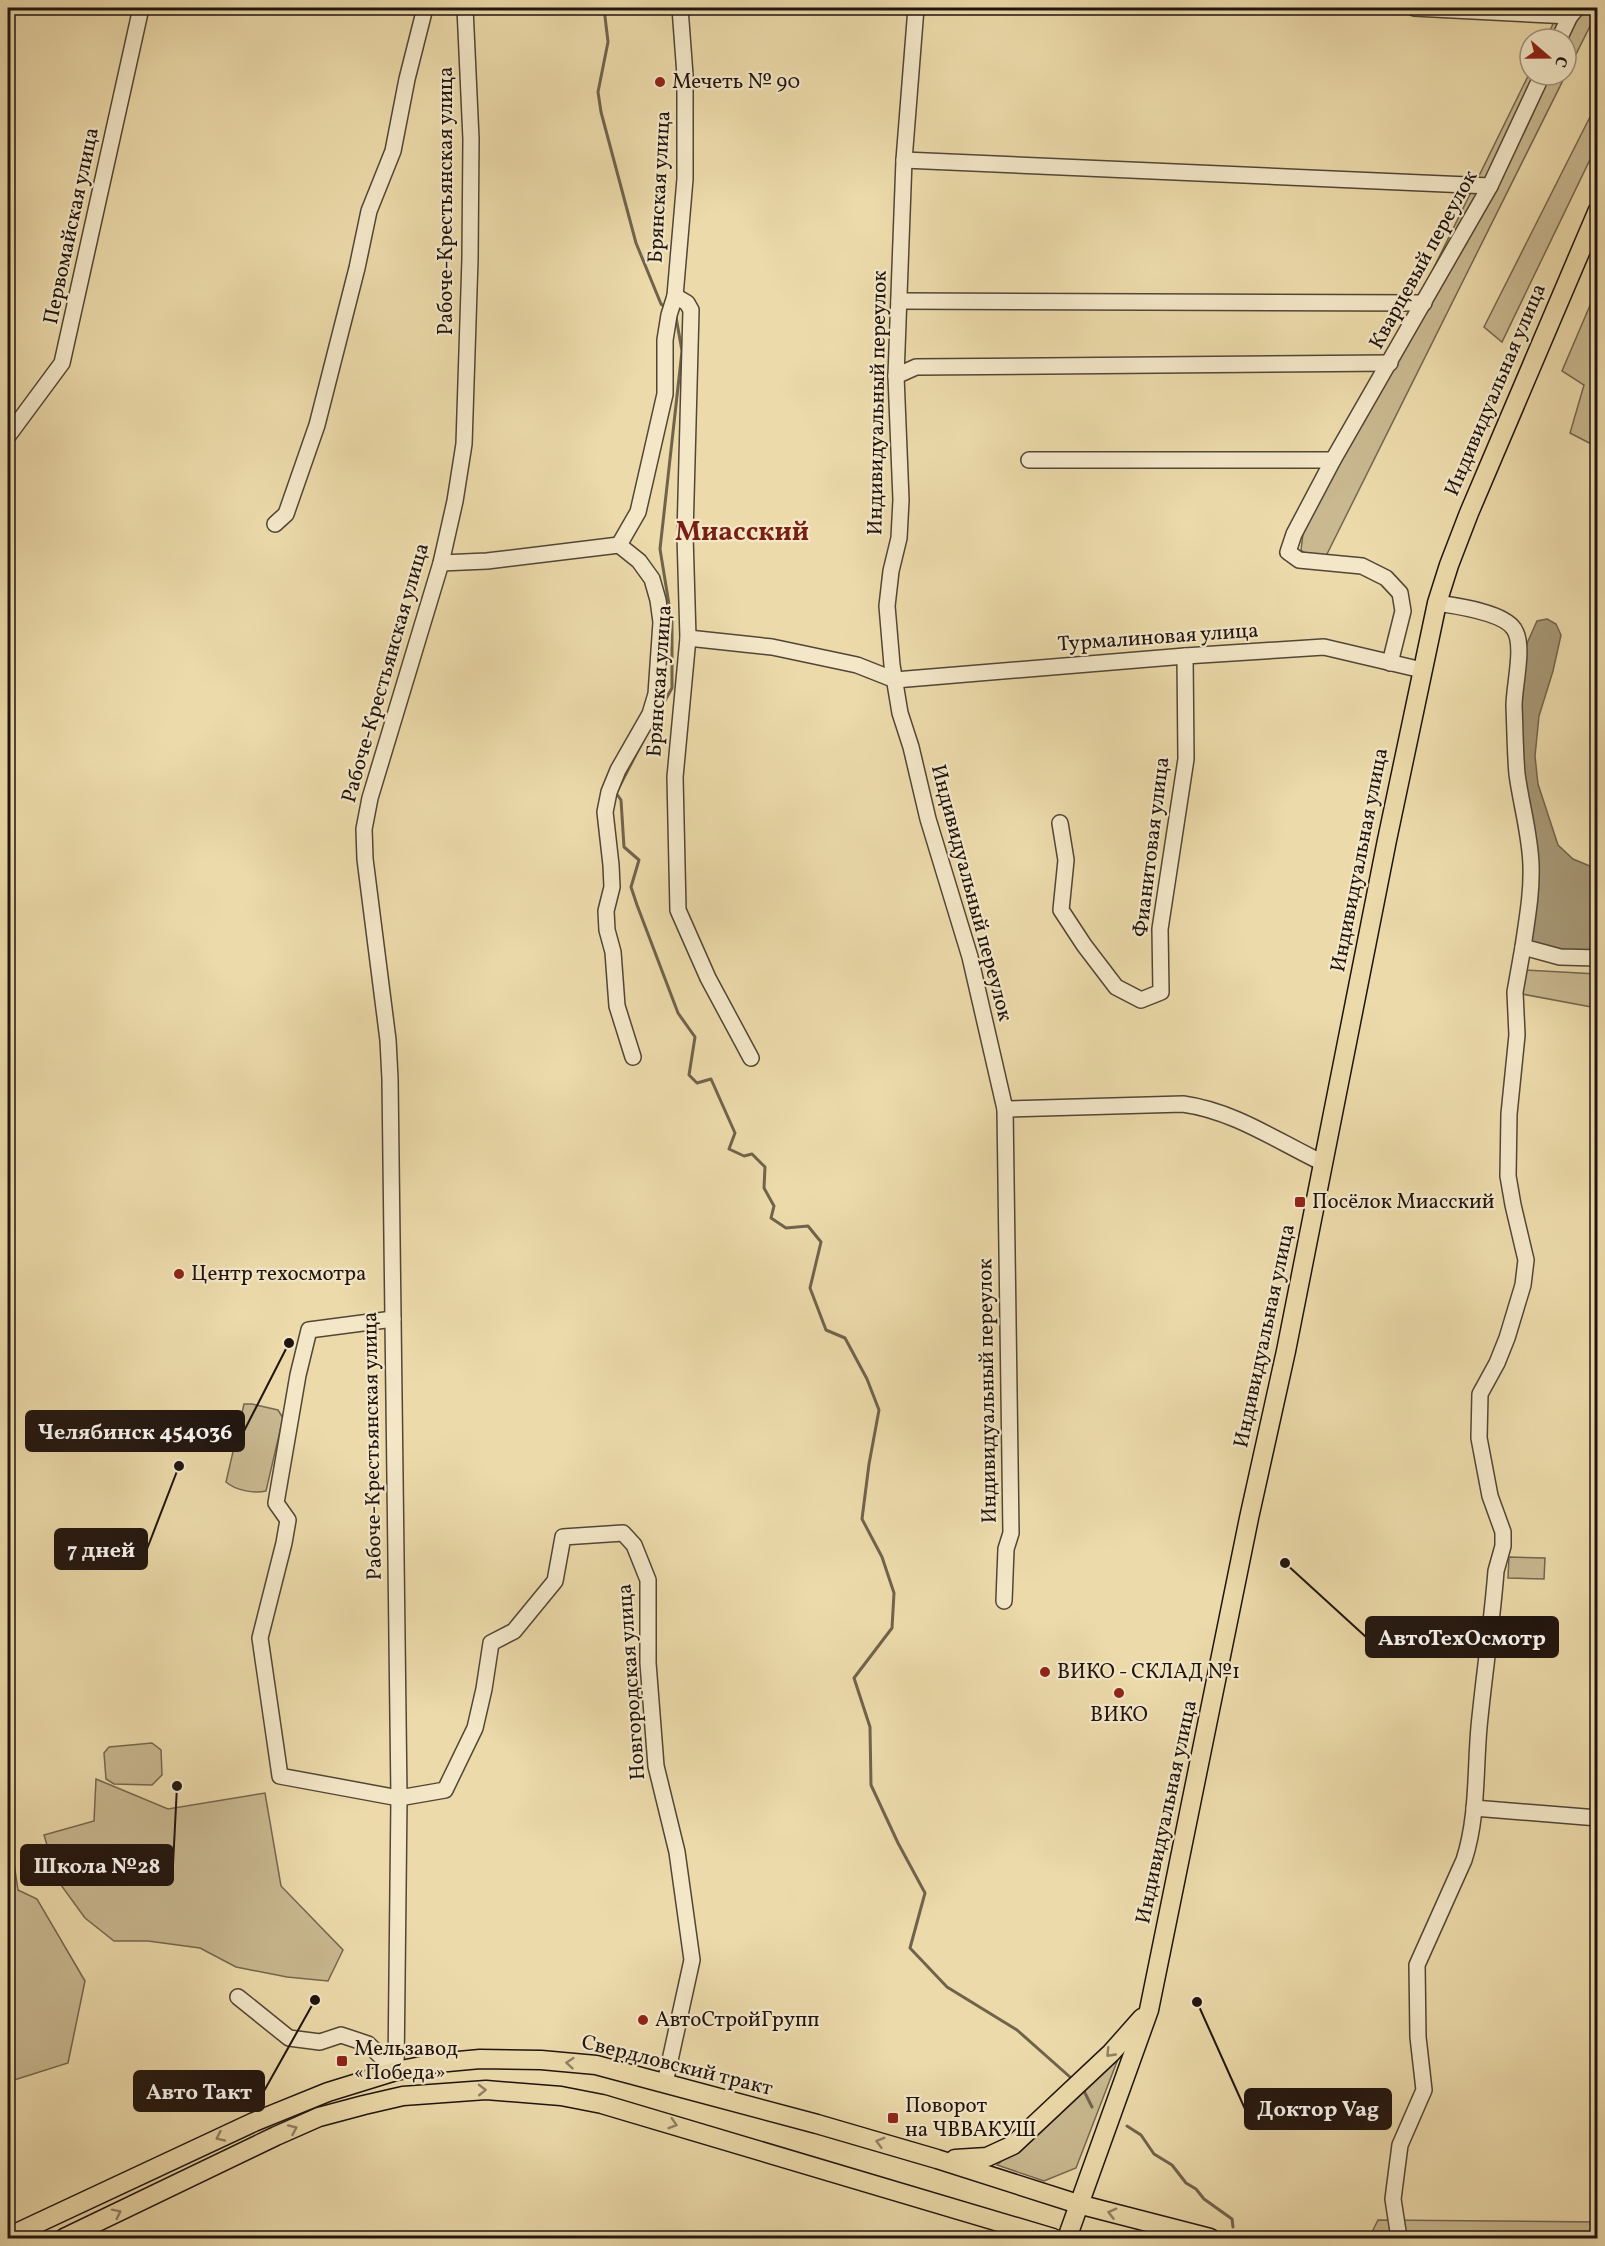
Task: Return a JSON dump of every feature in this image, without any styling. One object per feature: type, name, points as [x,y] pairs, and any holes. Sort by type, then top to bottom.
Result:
[{"type":"main road","name":"Индивидуальная улица","points":[[1067,2238],[1149,2010],[1437,603],[1469,513],[1598,210]]},
{"type":"main road","points":[[937,2159],[969,2160],[987,2157],[1013,2145],[1111,2053],[1149,2010]]},
{"type":"main road","name":"Свердловский тракт","points":[[8,2237],[254,2122],[328,2092],[396,2071],[480,2059],[541,2060],[596,2065],[937,2159],[1078,2204],[1210,2238]]},
{"type":"main road","points":[[64,2238],[319,2117],[403,2097],[486,2090],[561,2096],[602,2104],[1053,2238]]},
{"type":"street","name":"Первомайская улица","points":[[8,433],[62,363],[141,8]]},
{"type":"street","name":"Рабоче-Крестьянская улица","points":[[275,524],[286,514],[317,425],[369,211],[393,151],[407,79],[425,8]]},
{"type":"street","name":"Рабоче-Крестьянская улица","points":[[396,2071],[399,1797],[390,1070],[365,859],[364,829],[370,798],[441,563],[455,501],[464,444],[471,139],[465,8]]},
{"type":"street","name":"Брянская улица","points":[[633,1058],[617,1006],[613,952],[607,930],[606,911],[612,887],[605,812],[609,792],[618,770],[650,714],[656,694],[661,622],[658,600],[652,579],[639,561],[619,545],[638,512],[665,394],[665,340],[675,296],[685,179],[685,75],[680,8]]},
{"type":"street","name":"Индивидуальный переулок","points":[[916,8],[904,160],[896,376],[901,500],[899,538],[891,571],[887,606],[891,665],[900,714],[911,747],[928,819],[970,957],[1005,1109],[1011,1533],[1006,1549],[1004,1601]]},
{"type":"street","points":[[1413,8],[1574,12],[1566,27]]},
{"type":"street","name":"Кварцевый переулок","points":[[1390,663],[1402,611],[1400,593],[1386,578],[1362,566],[1299,560],[1288,552],[1294,534],[1333,460],[1490,186],[1536,87]]},
{"type":"street","points":[[904,160],[1490,186]]},
{"type":"street","name":"Брянская улица","points":[[675,296],[687,303],[691,310],[685,535],[688,638],[675,777],[678,910],[708,978],[751,1058]]},
{"type":"street","points":[[899,301],[1424,303]]},
{"type":"street","points":[[896,376],[916,367],[1390,363]]},
{"type":"street","points":[[1029,460],[1333,460]]},
{"type":"street","points":[[441,563],[487,561],[619,545]]},
{"type":"street","points":[[1399,2238],[1393,2199],[1400,2145],[1424,2090],[1418,2037],[1418,1965],[1470,1842],[1479,1727],[1496,1571],[1503,1546],[1503,1532],[1490,1496],[1479,1438],[1480,1394],[1508,1338],[1523,1285],[1526,1260],[1509,1176],[1509,1114],[1517,1035],[1515,992],[1531,894],[1531,862],[1517,775],[1514,688],[1519,661],[1519,638],[1513,627],[1493,616],[1437,603]]},
{"type":"street","points":[[688,638],[772,647],[857,666],[895,680]]},
{"type":"street","name":"Турмалиновая улица","points":[[895,680],[1324,647],[1422,670]]},
{"type":"street","name":"Фианитовая улица","points":[[1060,823],[1066,860],[1061,910],[1116,987],[1141,1000],[1161,992],[1160,929],[1186,759],[1185,656]]},
{"type":"street","points":[[1523,946],[1560,957],[1598,958]]},
{"type":"street","points":[[1005,1109],[1183,1104],[1199,1106],[1213,1109],[1236,1119],[1323,1163]]},
{"type":"street","points":[[393,1319],[309,1330],[298,1375],[276,1503],[288,1520],[260,1638],[280,1776],[399,1797]]},
{"type":"street","name":"Новгородская улица","points":[[399,1797],[445,1790],[475,1728],[484,1689],[490,1643],[514,1631],[555,1581],[563,1537],[623,1533],[634,1545],[648,1580],[648,1663],[656,1766],[676,1852],[692,1960],[664,2083]]},
{"type":"street","points":[[1474,1808],[1598,1818]]},
{"type":"street","points":[[238,1997],[289,2038],[320,2042],[341,2035],[368,2044],[396,2071]]},
{"type":"shaded area","points":[[1529,8],[1597,8],[1578,50],[1578,27],[1552,27],[1560,9]]},
{"type":"shaded area","points":[[1523,87],[1560,87],[1327,554],[1321,558],[1310,557],[1301,550],[1303,534]]},
{"type":"shaded area","points":[[1597,103],[1597,145],[1502,342],[1484,327]]},
{"type":"shaded area","points":[[1597,289],[1597,447],[1570,433],[1584,385],[1562,371]]},
{"type":"shaded area","points":[[1547,619],[1556,624],[1561,635],[1539,716],[1535,756],[1538,784],[1558,845],[1573,859],[1597,869],[1597,953],[1559,950],[1530,941],[1520,703],[1524,650],[1537,621]]},
{"type":"shaded area","points":[[1525,970],[1597,974],[1597,1008],[1522,994]]},
{"type":"shaded area","points":[[244,1404],[278,1410],[283,1418],[266,1491],[245,1491],[226,1482]]},
{"type":"shaded area","points":[[1509,1557],[1545,1558],[1544,1579],[1508,1578]]},
{"type":"shaded area","points":[[152,1743],[161,1750],[162,1775],[152,1785],[114,1784],[106,1779],[104,1753],[109,1747]]},
{"type":"shaded area","points":[[96,1779],[168,1809],[265,1793],[281,1886],[343,1950],[328,1981],[287,1977],[236,1967],[200,1948],[148,1941],[114,1941],[85,1918],[58,1881],[44,1835],[94,1821]]},
{"type":"shaded area","points":[[8,1823],[18,1890],[37,1899],[85,1981],[68,2063],[8,2082]]},
{"type":"shaded area","points":[[1118,2059],[1076,2168],[1044,2181],[997,2165],[1053,2119]]},
{"type":"shaded area","points":[[1378,2220],[1597,2222],[1597,2238],[1369,2238]]},
{"type":"waterway","points":[[604,8],[608,42],[598,92],[601,112],[636,243],[661,304],[665,307]]},
{"type":"waterway","points":[[657,715],[672,688],[672,623],[660,549],[682,351],[676,317]]},
{"type":"waterway","points":[[644,739],[616,793],[621,800],[624,847],[639,860],[631,887],[678,1013],[695,1037],[689,1075],[697,1083],[711,1079],[735,1133],[729,1149],[744,1156],[752,1154],[765,1167],[764,1188],[774,1206],[771,1218],[786,1228],[808,1226],[821,1242],[810,1288],[826,1330],[845,1338],[867,1379],[879,1410],[862,1519],[882,1557],[894,1593],[892,1628],[854,1678],[870,1727],[871,1785],[925,1893],[910,1948],[947,1987],[1017,2030],[1070,2077]]},
{"type":"waterway","points":[[1083,2089],[1092,2107]]},
{"type":"waterway","points":[[1127,2126],[1141,2135],[1154,2154],[1172,2165],[1186,2183],[1196,2189],[1204,2199],[1232,2219],[1233,2227]]},
{"type":"place","name":"Мечеть № 90","points":[[660,82]]},
{"type":"place","name":"Посёлок Миасский","points":[[1300,1202]]},
{"type":"place","name":"Центр техосмотра","points":[[179,1274]]},
{"type":"place","name":"Челябинск 454036","points":[[289,1343]]},
{"type":"place","name":"7 дней","points":[[179,1466]]},
{"type":"place","name":"АвтоТехОсмотр","points":[[1285,1563]]},
{"type":"place","name":"ВИКО - СКЛАД №1","points":[[1045,1672]]},
{"type":"place","name":"ВИКО","points":[[1119,1693]]},
{"type":"place","name":"Школа №28","points":[[177,1786]]},
{"type":"place","name":"Авто Такт","points":[[315,2000]]},
{"type":"place","name":"Доктор Vag","points":[[1197,2002]]},
{"type":"place","name":"АвтоСтройГрупп","points":[[643,2020]]},
{"type":"place","name":"Мельзавод «Победа»","points":[[342,2061]]},
{"type":"place","name":"Поворот на ЧВВАКУШ","points":[[893,2118]]},
{"type":"district","name":"Миасский","points":[[742,533]]}]
